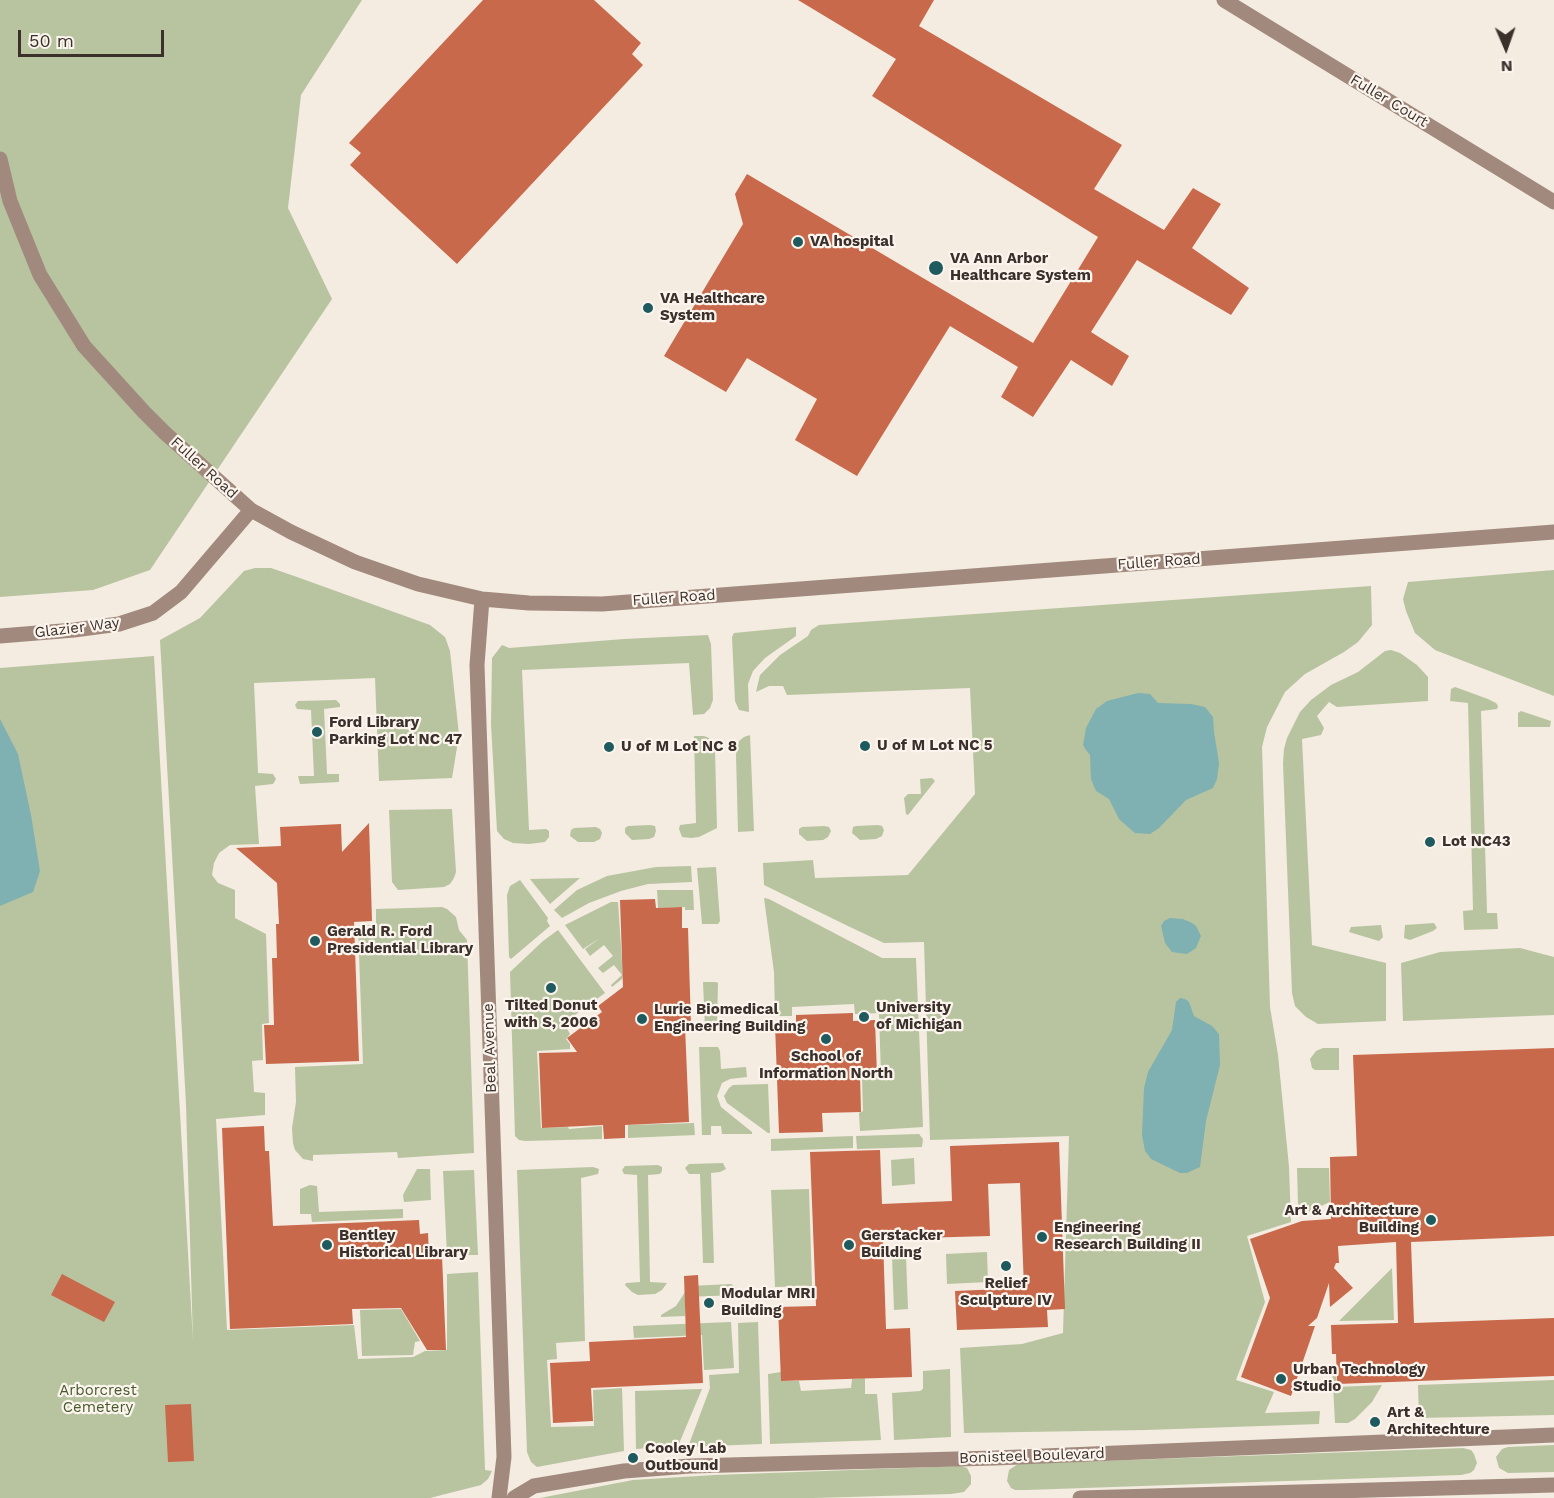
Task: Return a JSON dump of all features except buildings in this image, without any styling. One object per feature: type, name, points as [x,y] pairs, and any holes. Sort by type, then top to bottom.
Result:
[{"type":"street","name":"Fuller Court","points":[[1224,0],[1554,202]]},
{"type":"street","name":"Fuller Road","points":[[0,159],[10,201],[40,276],[84,346],[165,433],[251,510],[355,562],[418,584],[482,598],[529,603],[602,604],[1554,532]]},
{"type":"street","name":"Glazier Way","points":[[0,636],[119,624],[153,613],[181,592],[251,510]]},
{"type":"street","name":"Beal Avenue","points":[[482,598],[477,665],[503,1445],[499,1498]]},
{"type":"street","name":"Bonisteel Boulevard","points":[[514,1498],[534,1486],[624,1471],[690,1466],[995,1458],[1554,1435]]},
{"type":"street","points":[[1080,1498],[1554,1485]]},
{"type":"green space","points":[[0,0],[362,0],[301,95],[288,208],[332,299],[150,570],[93,590],[0,597]]},
{"type":"green space","name":"Arborcrest Cemetery","points":[[271,568],[430,625],[445,637],[450,651],[459,735],[452,778],[379,781],[375,678],[254,683],[258,773],[273,774],[276,779],[273,784],[255,786],[259,844],[230,845],[219,853],[212,875],[218,883],[235,890],[235,918],[266,934],[269,1023],[262,1024],[263,1060],[252,1061],[254,1092],[265,1093],[265,1115],[216,1119],[227,1330],[354,1325],[358,1359],[413,1357],[425,1351],[447,1350],[447,1274],[478,1272],[485,1470],[492,1471],[481,1485],[430,1498],[0,1498],[0,668],[154,656],[193,1341],[186,1104],[160,640],[200,618],[244,571]]},
{"type":"green space","points":[[1554,570],[1554,696],[1435,650],[1415,633],[1403,599],[1408,582]]},
{"type":"green space","points":[[1371,586],[1372,625],[1358,642],[1305,674],[1285,692],[1267,727],[1262,747],[1270,1007],[1278,1055],[1289,1167],[1291,1222],[1247,1236],[1265,1302],[1236,1380],[1274,1392],[1265,1413],[1320,1411],[1319,1424],[964,1433],[960,1348],[1022,1344],[1063,1333],[1069,1136],[930,1140],[924,942],[884,943],[764,885],[763,863],[813,860],[815,878],[908,875],[975,794],[970,688],[787,695],[783,686],[769,686],[756,692],[760,675],[780,655],[808,636],[811,630],[819,625]]},
{"type":"green space","points":[[796,627],[796,636],[765,658],[753,671],[748,684],[749,712],[739,710],[735,701],[732,637],[734,633]]},
{"type":"green space","points":[[708,635],[711,644],[713,700],[710,708],[704,714],[693,715],[689,663],[522,670],[529,830],[546,829],[549,831],[549,837],[545,842],[529,844],[513,843],[504,839],[497,831],[491,724],[492,658],[502,645],[509,648]]},
{"type":"green space","points":[[1385,651],[1400,653],[1417,665],[1428,677],[1428,701],[1337,707],[1329,702],[1317,716],[1324,728],[1321,735],[1302,739],[1312,945],[1386,963],[1386,1021],[1318,1024],[1306,1017],[1295,1006],[1292,993],[1284,749],[1300,712],[1311,700],[1331,685],[1358,672]]},
{"type":"green space","points":[[1455,687],[1488,699],[1498,706],[1497,709],[1481,711],[1487,913],[1497,913],[1498,929],[1464,930],[1463,911],[1473,910],[1468,703],[1450,701],[1451,689]]},
{"type":"green space","points":[[336,700],[340,707],[324,709],[327,774],[339,774],[339,782],[300,784],[298,776],[314,776],[311,710],[297,709],[295,705],[298,701]]},
{"type":"green space","points":[[1521,711],[1551,721],[1550,727],[1518,727],[1518,713]]},
{"type":"green space","points":[[750,735],[754,831],[738,832],[736,754],[739,741]]},
{"type":"green space","points":[[694,736],[709,738],[715,750],[717,828],[699,837],[691,838],[682,837],[679,829],[680,825],[696,823]]},
{"type":"green space","points":[[932,778],[935,781],[908,815],[904,798],[908,794],[921,794],[920,779]]},
{"type":"green space","points":[[452,809],[456,872],[450,884],[444,887],[398,890],[392,882],[389,810]]},
{"type":"green space","points":[[878,825],[884,830],[882,836],[876,839],[860,840],[852,833],[853,827],[856,826]]},
{"type":"green space","points":[[628,826],[655,826],[656,831],[654,837],[649,839],[632,840],[625,833],[625,828]]},
{"type":"green space","points":[[596,827],[602,833],[600,839],[594,842],[578,842],[570,836],[574,828]]},
{"type":"green space","points":[[802,827],[829,827],[831,831],[823,840],[807,841],[799,834],[799,829]]},
{"type":"green space","points":[[691,866],[692,882],[648,884],[621,891],[589,903],[562,918],[554,910],[577,890],[607,876],[656,867]]},
{"type":"green space","points":[[716,867],[720,921],[718,924],[702,924],[697,868]]},
{"type":"green space","points":[[580,878],[550,904],[530,879]]},
{"type":"green space","points":[[520,880],[548,918],[550,926],[511,959],[509,957],[507,895],[510,886]]},
{"type":"green space","points":[[657,890],[693,890],[694,910],[685,910],[685,907],[658,908]]},
{"type":"green space","points":[[764,898],[882,958],[916,958],[923,1127],[860,1131],[859,1113],[863,1111],[862,1077],[881,1075],[879,1013],[855,1014],[854,1004],[792,1007],[792,1016],[775,1016],[774,972]]},
{"type":"green space","points":[[611,902],[618,902],[623,976],[612,987],[611,985],[622,975],[614,965],[603,973],[598,968],[613,956],[604,945],[590,956],[585,949],[600,938],[583,949],[565,925]]},
{"type":"green space","points":[[442,907],[456,917],[459,930],[467,940],[474,1153],[398,1158],[397,1152],[313,1155],[313,1161],[303,1159],[295,1150],[293,1143],[292,1128],[296,1102],[295,1067],[363,1064],[358,926],[376,925],[376,909]]},
{"type":"green space","points":[[1434,923],[1437,928],[1433,931],[1410,940],[1404,938],[1405,925]]},
{"type":"green space","points":[[1381,925],[1383,937],[1379,941],[1349,932],[1351,927]]},
{"type":"green space","points":[[558,930],[605,993],[564,1023],[570,1034],[566,1039],[570,1044],[570,1049],[537,1051],[541,1128],[568,1127],[569,1129],[602,1126],[602,1139],[519,1140],[515,1136],[510,972]]},
{"type":"green space","points":[[1520,948],[1554,957],[1554,1015],[1403,1021],[1401,963],[1440,952]]},
{"type":"green space","points":[[703,982],[718,983],[716,1028],[705,1028]]},
{"type":"green space","points":[[699,1047],[718,1047],[721,1069],[746,1067],[747,1077],[730,1079],[722,1083],[717,1096],[721,1107],[752,1134],[722,1134],[721,1126],[711,1126],[711,1135],[702,1135]]},
{"type":"green space","points":[[1323,1048],[1339,1048],[1339,1070],[1312,1068],[1310,1059],[1316,1051]]},
{"type":"green space","points":[[768,1084],[770,1133],[727,1103],[724,1096],[733,1085]]},
{"type":"green space","points":[[694,1123],[695,1135],[628,1138],[628,1125]]},
{"type":"green space","points":[[919,1134],[923,1139],[922,1147],[857,1149],[856,1136]]},
{"type":"green space","points":[[853,1136],[853,1148],[771,1151],[771,1139]]},
{"type":"green space","points":[[914,1158],[915,1184],[892,1186],[891,1160]]},
{"type":"green space","points":[[723,1163],[726,1169],[711,1173],[714,1263],[703,1263],[700,1174],[689,1174],[685,1168],[689,1164]]},
{"type":"green space","points":[[658,1165],[662,1167],[660,1174],[648,1175],[650,1282],[667,1283],[655,1294],[638,1295],[625,1285],[640,1282],[637,1175],[624,1174],[622,1170],[625,1166]]},
{"type":"green space","points":[[593,1167],[599,1169],[598,1174],[581,1178],[585,1341],[556,1343],[557,1359],[547,1360],[551,1427],[594,1426],[593,1390],[622,1388],[624,1451],[537,1467],[531,1462],[527,1452],[517,1170]]},
{"type":"green space","points":[[1297,1168],[1329,1168],[1330,1202],[1308,1212],[1298,1204]]},
{"type":"green space","points":[[417,1169],[430,1169],[431,1200],[404,1202],[403,1195]]},
{"type":"green space","points":[[474,1170],[478,1255],[447,1255],[443,1171]]},
{"type":"green space","points":[[310,1185],[317,1186],[319,1212],[403,1209],[403,1218],[312,1222],[311,1214],[300,1214],[300,1189]]},
{"type":"green space","points":[[809,1189],[812,1286],[775,1287],[771,1190]]},
{"type":"green space","points":[[987,1252],[988,1282],[947,1284],[946,1254]]},
{"type":"green space","points":[[906,1256],[908,1309],[894,1310],[892,1257]]},
{"type":"green space","points":[[1392,1268],[1394,1320],[1339,1321]]},
{"type":"green space","points":[[731,1284],[736,1287],[739,1295],[685,1297],[685,1316],[661,1317],[676,1306],[689,1286]]},
{"type":"green space","points":[[401,1309],[420,1341],[415,1342],[413,1355],[362,1356],[360,1310]]},
{"type":"green space","points":[[731,1322],[734,1368],[704,1370],[702,1335],[634,1338],[633,1326]]},
{"type":"green space","points":[[758,1322],[762,1444],[688,1447],[710,1388],[709,1375],[739,1373],[738,1323]]},
{"type":"green space","points":[[1332,1365],[1335,1365],[1337,1387],[1382,1385],[1372,1402],[1348,1423],[1335,1423]]},
{"type":"green space","points":[[950,1369],[951,1437],[894,1440],[892,1393],[920,1391],[923,1389],[923,1371]]},
{"type":"green space","points":[[781,1372],[781,1381],[799,1381],[801,1391],[851,1388],[852,1379],[865,1378],[865,1394],[877,1394],[881,1440],[770,1444],[768,1374]]},
{"type":"green space","points":[[1554,1380],[1554,1415],[1419,1418],[1418,1385]]},
{"type":"green space","points":[[702,1389],[678,1446],[636,1449],[635,1391]]},
{"type":"green space","points":[[1554,1445],[1554,1472],[1508,1473],[1499,1468],[1496,1457],[1502,1449]]},
{"type":"green space","points":[[1463,1448],[1471,1450],[1477,1463],[1470,1473],[1461,1475],[1026,1490],[1015,1490],[1007,1481],[1009,1470],[1018,1464]]},
{"type":"green space","points":[[962,1466],[967,1468],[971,1476],[971,1484],[964,1492],[951,1494],[814,1498],[540,1498],[633,1480]]},
{"type":"water","points":[[1138,693],[1150,694],[1158,703],[1191,704],[1205,707],[1213,717],[1219,763],[1213,788],[1186,800],[1159,828],[1150,834],[1135,833],[1119,819],[1109,799],[1096,791],[1091,779],[1090,755],[1083,745],[1086,728],[1096,709],[1107,701]]},
{"type":"water","points":[[0,719],[18,754],[40,871],[33,892],[0,906]]},
{"type":"water","points":[[1170,918],[1183,919],[1192,923],[1201,936],[1196,948],[1187,954],[1172,952],[1165,943],[1161,926]]},
{"type":"water","points":[[1180,998],[1189,1002],[1194,1016],[1212,1026],[1219,1034],[1220,1065],[1206,1121],[1200,1167],[1187,1173],[1180,1173],[1151,1159],[1145,1151],[1142,1135],[1144,1088],[1148,1072],[1172,1030],[1176,1002]]},
{"type":"place","name":"VA hospital","points":[[798,242]]},
{"type":"place","name":"VA Ann Arbor Healthcare System","points":[[936,268]]},
{"type":"place","name":"VA Healthcare System","points":[[648,308]]},
{"type":"place","name":"Ford Library Parking Lot NC 47","points":[[317,732]]},
{"type":"place","name":"U of M Lot NC 5","points":[[865,746]]},
{"type":"place","name":"U of M Lot NC 8","points":[[609,747]]},
{"type":"place","name":"Lot NC43","points":[[1430,842]]},
{"type":"place","name":"Gerald R. Ford Presidential Library","points":[[315,941]]},
{"type":"place","name":"Tilted Donut with S, 2006","points":[[551,988]]},
{"type":"place","name":"University of Michigan","points":[[864,1017]]},
{"type":"place","name":"Lurie Biomedical Engineering Building","points":[[642,1019]]},
{"type":"place","name":"School of Information North","points":[[826,1039]]},
{"type":"place","name":"Art & Architecture Building","points":[[1431,1220]]},
{"type":"place","name":"Engineering Research Building II","points":[[1042,1237]]},
{"type":"place","name":"Bentley Historical Library","points":[[327,1245]]},
{"type":"place","name":"Gerstacker Building","points":[[849,1245]]},
{"type":"place","name":"Relief Sculpture IV","points":[[1006,1266]]},
{"type":"place","name":"Modular MRI Building","points":[[709,1303]]},
{"type":"place","name":"Urban Technology Studio","points":[[1281,1379]]},
{"type":"place","name":"Art & Architechture","points":[[1375,1422]]},
{"type":"place","name":"Cooley Lab Outbound","points":[[633,1458]]}]
